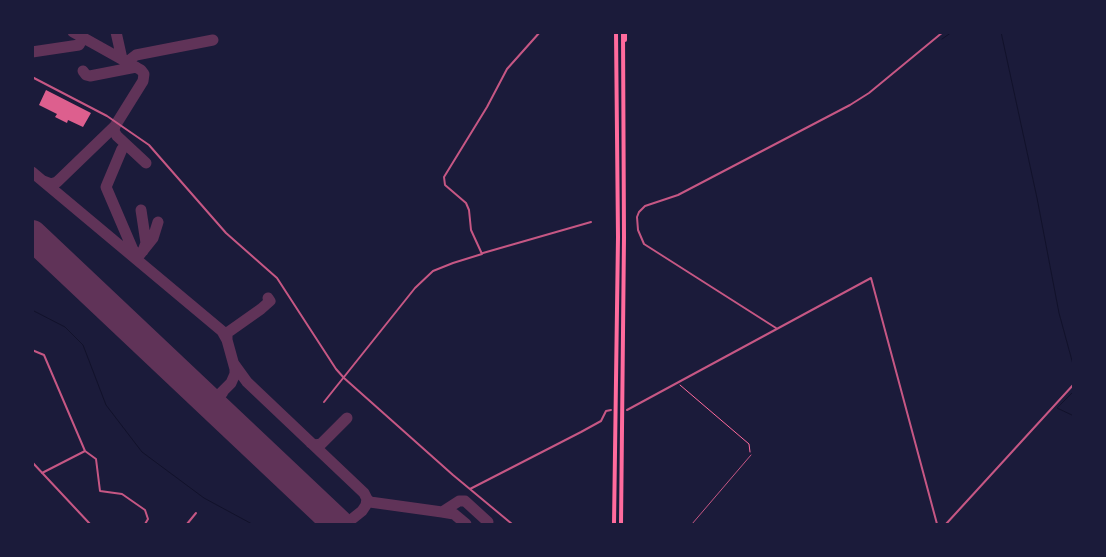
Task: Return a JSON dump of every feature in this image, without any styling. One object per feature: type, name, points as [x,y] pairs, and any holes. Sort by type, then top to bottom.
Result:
[{"type":"highway","points":[[614,524],[618,237],[615,32]]},
{"type":"highway","points":[[621,524],[624,32]]},
{"type":"street","points":[[482,254],[471,230],[469,210],[466,204],[445,185],[444,177],[487,108],[507,69],[540,32]]},
{"type":"street","points":[[776,328],[644,244],[638,230],[637,217],[639,212],[645,206],[678,195],[850,105],[869,93],[944,32]]},
{"type":"street","points":[[32,77],[107,116],[148,145],[226,233],[277,278],[336,369],[344,378],[512,524]]},
{"type":"street","points":[[324,402],[415,288],[433,271],[482,254],[591,222]]},
{"type":"street","points":[[627,410],[870,278],[936,524]]},
{"type":"street","points":[[32,350],[44,355],[85,451],[96,459],[100,491],[122,494],[145,510],[148,519],[145,524]]},
{"type":"street","points":[[946,524],[1072,385]]},
{"type":"street","points":[[470,489],[601,421],[606,411],[611,410]]},
{"type":"street","points":[[42,474],[85,451]]},
{"type":"street","points":[[32,462],[90,524]]},
{"type":"street","points":[[186,524],[196,514]]},
{"type":"lane","points":[[692,524],[751,455]]},
{"type":"path","points":[[677,382],[749,444],[751,455]]},
{"type":"building","points":[[46,90],[91,113],[83,127],[68,120],[67,123],[55,117],[57,114],[39,105]]},
{"type":"waterway","points":[[942,39],[952,32]]},
{"type":"waterway","points":[[1001,32],[1037,198],[1059,313],[1074,368]]},
{"type":"waterway","points":[[32,310],[65,327],[83,345],[106,405],[142,452],[204,498],[252,524]]},
{"type":"waterway","points":[[1074,391],[1057,408],[1074,416]]},
{"type":"taxiway","points":[[43,181],[51,184],[57,182],[115,126],[143,81],[144,74],[141,70],[73,32]]},
{"type":"taxiway","points":[[116,32],[122,59]]},
{"type":"taxiway","points":[[32,52],[79,45],[83,38]]},
{"type":"taxiway","points":[[127,62],[136,55],[213,40]]},
{"type":"taxiway","points":[[83,71],[86,75],[90,76],[136,67]]},
{"type":"taxiway","points":[[115,126],[114,131],[117,136],[146,163]]},
{"type":"taxiway","points":[[122,149],[106,187],[133,250],[137,254]]},
{"type":"taxiway","points":[[32,172],[222,331],[227,340],[235,369],[231,383],[219,395],[210,398],[203,395],[189,383]]},
{"type":"taxiway","points":[[141,210],[146,243],[143,251]]},
{"type":"taxiway","points":[[137,258],[153,238],[158,222]]},
{"type":"taxiway","points":[[227,340],[227,333],[261,309],[270,301],[268,298]]},
{"type":"taxiway","points":[[234,364],[247,382],[364,493],[367,499],[362,511],[352,519],[345,521],[335,519],[322,509]]},
{"type":"taxiway","points":[[223,392],[218,402],[223,415]]},
{"type":"taxiway","points":[[311,443],[315,445],[321,444],[347,418]]},
{"type":"taxiway","points":[[367,499],[370,502],[442,512],[459,501],[465,501],[488,522]]},
{"type":"taxiway","points":[[442,512],[454,514],[466,524]]},
{"type":"runway","points":[[32,235],[338,524]]}]
